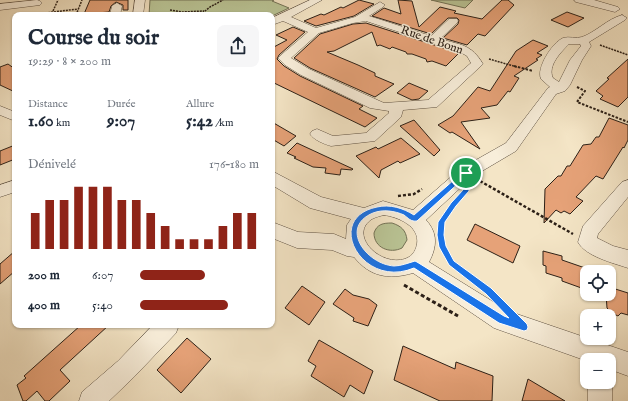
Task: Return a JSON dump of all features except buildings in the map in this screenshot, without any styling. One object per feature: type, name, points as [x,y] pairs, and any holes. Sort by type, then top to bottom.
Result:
[{"type":"street","points":[[0,3],[11,0]]},
{"type":"street","points":[[138,12],[140,0]]},
{"type":"street","points":[[275,21],[317,0]]},
{"type":"street","points":[[579,0],[597,2],[615,9],[613,10],[615,14],[625,15]]},
{"type":"street","points":[[0,7],[37,3]]},
{"type":"street","points":[[359,18],[380,5]]},
{"type":"street","points":[[564,85],[547,80],[545,75],[552,56],[556,50],[566,41],[583,41],[625,15]]},
{"type":"street","points":[[283,17],[315,31]]},
{"type":"street","name":"Rue de Bonn","points":[[359,18],[367,18],[464,50],[475,59],[477,64],[432,104],[384,108],[304,72],[288,63],[284,58],[315,31],[359,18]]},
{"type":"street","points":[[433,40],[453,21]]},
{"type":"street","points":[[415,219],[466,173],[511,147],[552,90],[564,85],[574,63],[586,46],[583,41]]},
{"type":"street","points":[[275,62],[284,58]]},
{"type":"street","points":[[317,134],[331,141],[370,138],[396,114],[396,108]]},
{"type":"street","points":[[0,110],[12,116]]},
{"type":"street","points":[[275,179],[316,203],[364,215]]},
{"type":"street","points":[[0,191],[12,187]]},
{"type":"street","points":[[628,187],[589,231],[587,242],[608,253],[628,259]]},
{"type":"street","points":[[383,208],[400,211],[415,219],[422,228],[426,237],[426,247],[422,257],[415,264],[405,268],[384,268],[373,264],[364,257],[354,240],[354,230],[358,222],[364,215],[372,210],[383,208]]},
{"type":"street","points":[[275,231],[297,240],[334,242],[347,248],[358,249]]},
{"type":"street","points":[[415,264],[502,320],[589,353]]},
{"type":"street","points":[[91,401],[126,369],[165,328]]},
{"type":"street","points":[[616,361],[628,364]]},
{"type":"street","points":[[600,389],[600,401]]},
{"type":"path","points":[[58,0],[53,12],[78,9]]},
{"type":"path","points":[[77,12],[82,0]]},
{"type":"path","points":[[170,10],[178,12],[204,11],[222,0]]},
{"type":"path","points":[[583,41],[597,44],[628,55]]},
{"type":"path","points":[[475,59],[493,59],[545,75]]},
{"type":"path","points":[[564,85],[585,91],[577,102],[628,122]]},
{"type":"path","points":[[466,173],[587,242]]},
{"type":"path","points":[[441,228],[441,222],[449,211]]},
{"type":"path","points":[[442,241],[443,247],[452,263],[464,272]]},
{"type":"green space","points":[[150,0],[274,0],[272,1],[289,8],[275,15],[275,12],[149,12]]},
{"type":"green space","points":[[431,0],[473,0],[465,8]]},
{"type":"green space","points":[[392,223],[402,229],[406,234],[407,240],[402,248],[397,250],[388,250],[380,246],[377,243],[374,233],[381,225]]},
{"type":"route","points":[[466,173],[466,191],[453,204],[441,222],[440,235],[443,247],[452,263],[488,291],[524,327],[502,320],[415,264],[405,268],[395,269],[384,268],[373,264],[364,257],[354,240],[354,230],[358,222],[364,215],[372,210],[383,208],[394,209],[415,219],[466,173]]}]
